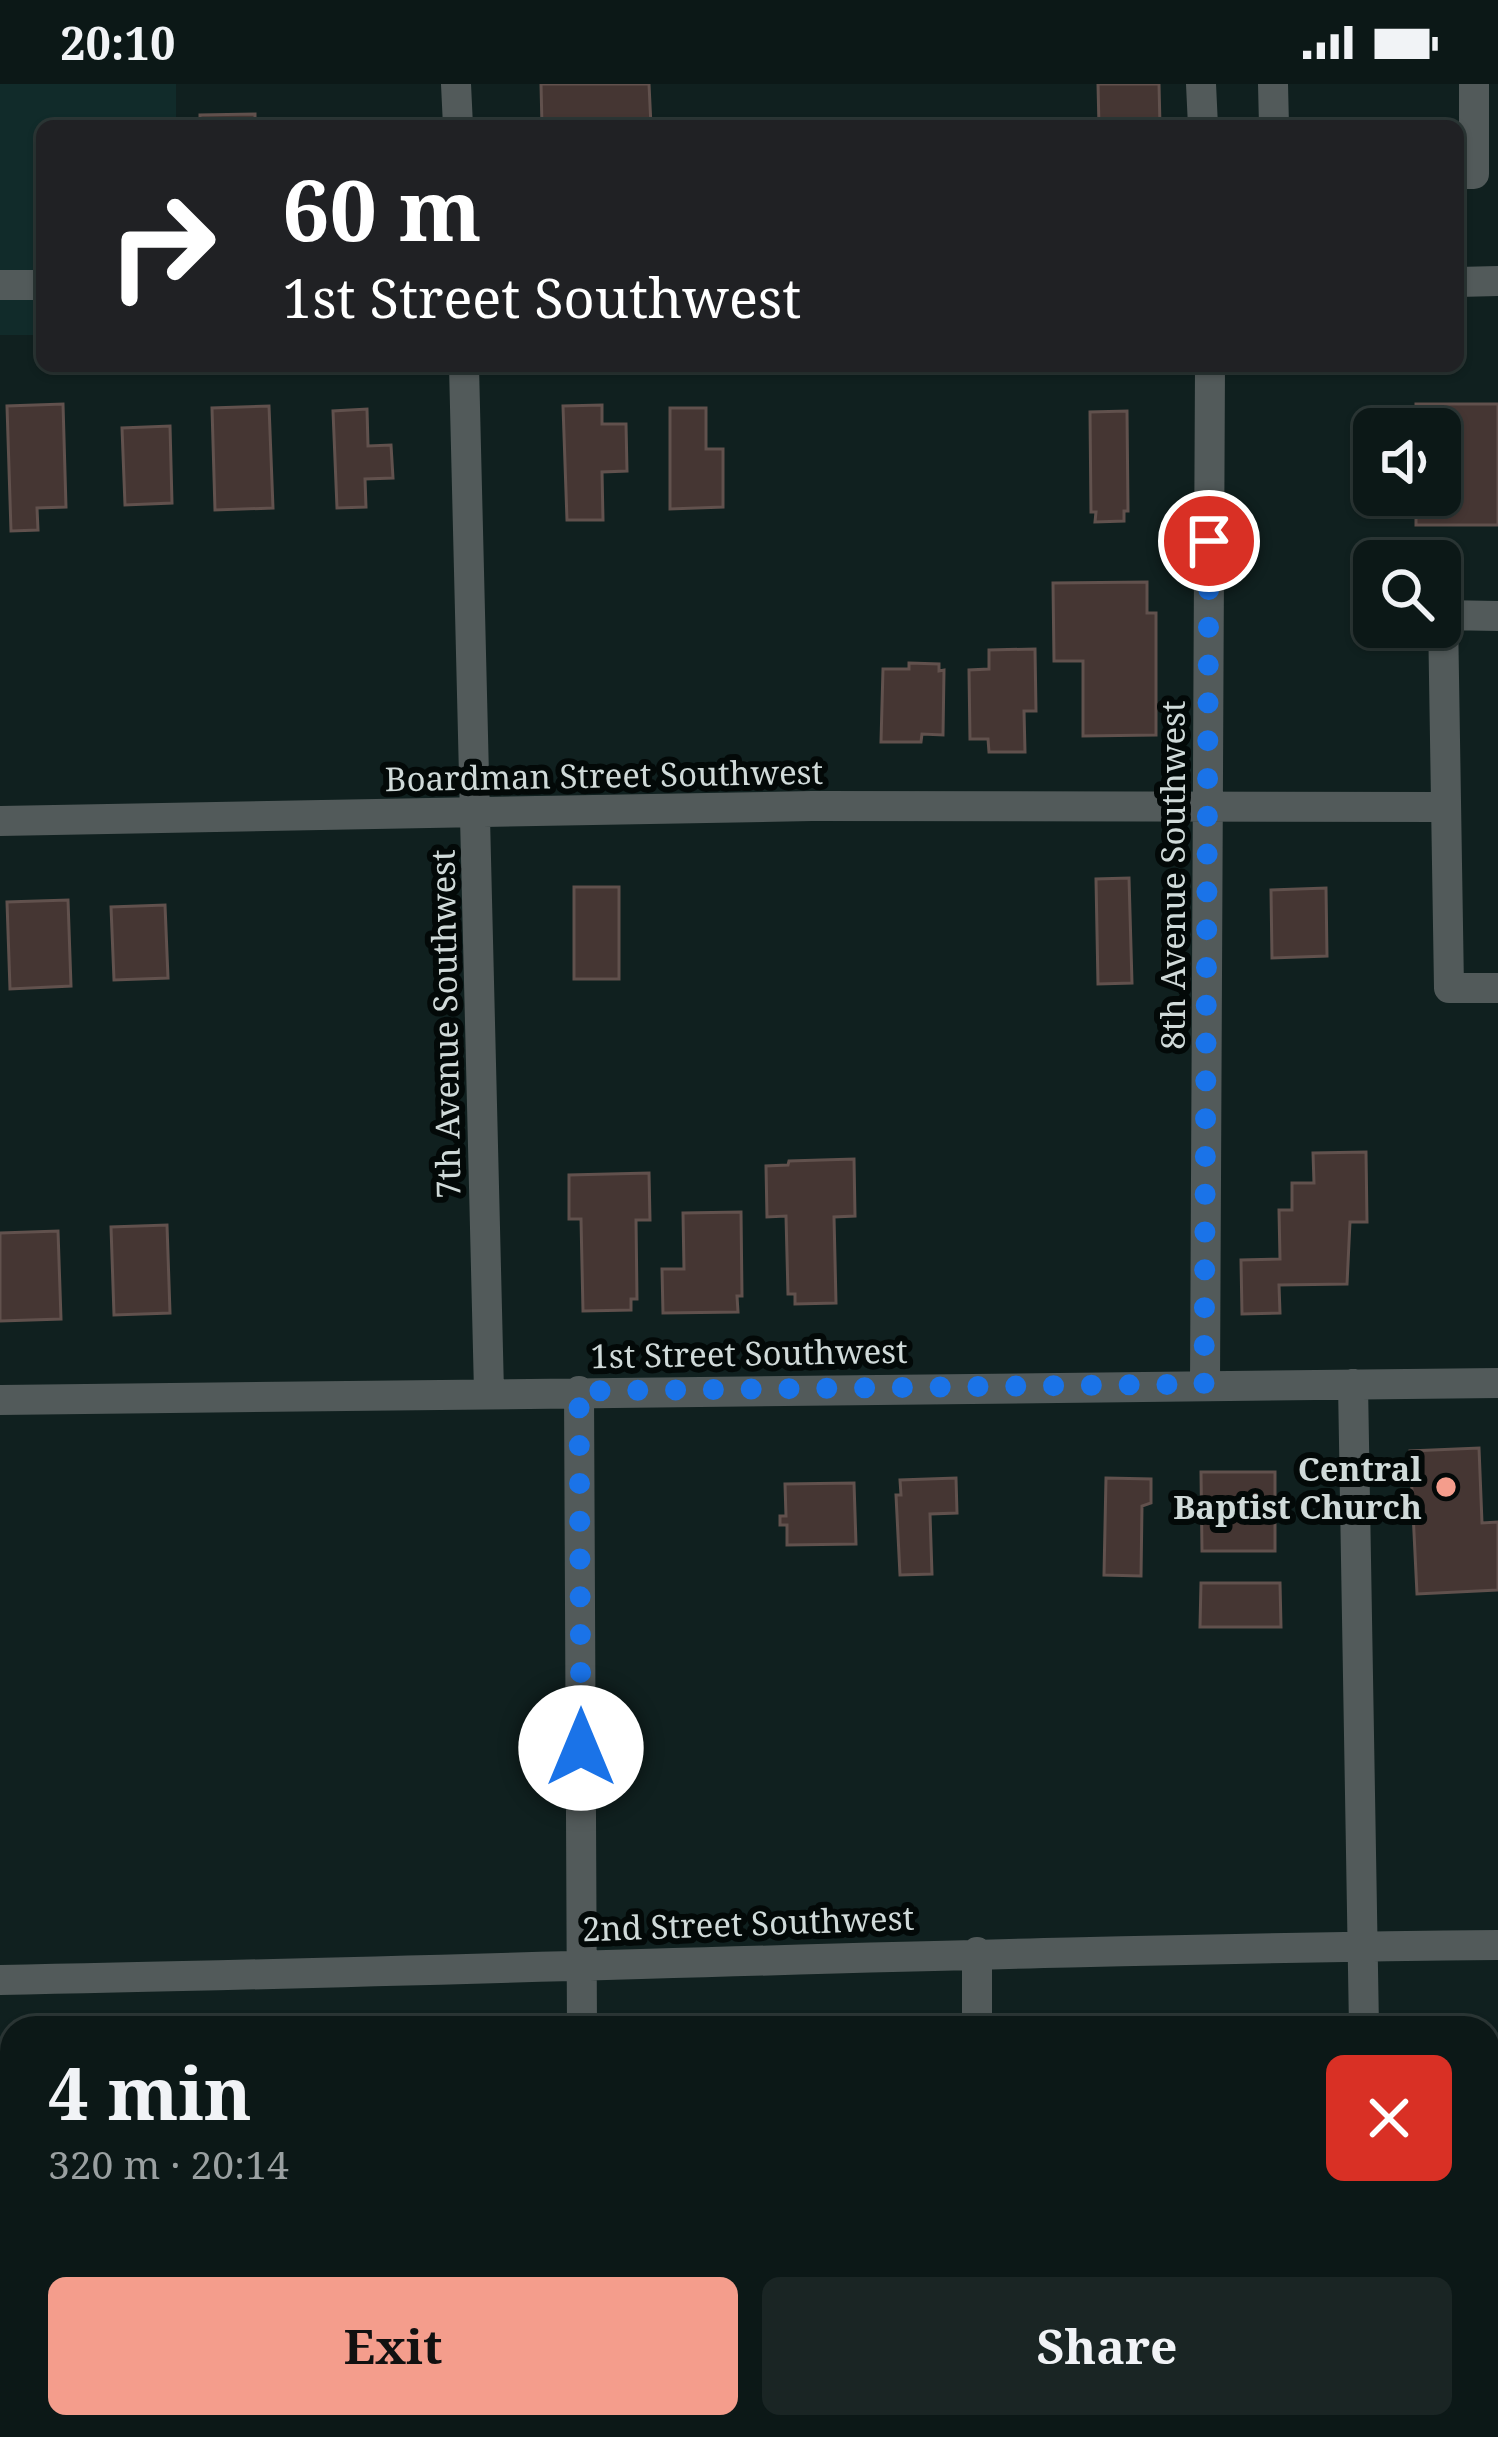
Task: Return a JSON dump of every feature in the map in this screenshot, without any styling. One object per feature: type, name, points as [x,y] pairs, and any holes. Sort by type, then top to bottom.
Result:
[{"type":"street","points":[[456,84],[458,120]]},
{"type":"street","points":[[1201,84],[1203,120]]},
{"type":"street","points":[[1273,84],[1274,120]]},
{"type":"street","points":[[1464,174],[1474,174],[1474,84]]},
{"type":"street","points":[[1464,282],[1498,281]]},
{"type":"street","points":[[0,285],[36,285]]},
{"type":"street","name":"7th Avenue Southwest","points":[[464,372],[489,1392]]},
{"type":"street","name":"8th Avenue Southwest","points":[[1204,1384],[1210,372]]},
{"type":"street","points":[[1498,616],[1443,615],[1449,988],[1498,988]]},
{"type":"street","name":"Boardman Street Southwest","points":[[0,821],[1209,804],[1444,807]]},
{"type":"street","name":"1st Street Southwest","points":[[0,1400],[1498,1383]]},
{"type":"street","points":[[1353,1384],[1364,2016]]},
{"type":"street","points":[[579,1391],[582,2016]]},
{"type":"street","name":"2nd Street Southwest","points":[[0,1980],[977,1952],[1498,1945]]},
{"type":"street","points":[[977,1952],[977,2016]]},
{"type":"shaded area","points":[[0,84],[176,84],[176,120],[36,120],[36,335],[0,335]]},
{"type":"building","points":[[541,84],[649,84],[651,120],[542,120]]},
{"type":"building","points":[[1098,84],[1159,84],[1160,120],[1099,120]]},
{"type":"building","points":[[255,114],[255,120],[200,120],[200,115]]},
{"type":"building","points":[[63,404],[66,507],[37,508],[38,530],[11,531],[7,406]]},
{"type":"building","points":[[1416,404],[1498,404],[1498,525],[1416,525],[1416,516],[1461,516],[1461,408],[1416,408]]},
{"type":"building","points":[[602,405],[602,424],[626,424],[627,471],[602,472],[603,520],[567,520],[563,406]]},
{"type":"building","points":[[269,406],[273,508],[215,510],[212,408]]},
{"type":"building","points":[[670,408],[706,408],[706,449],[723,449],[723,507],[670,509]]},
{"type":"building","points":[[367,409],[368,446],[391,445],[393,478],[365,479],[366,507],[337,508],[333,411]]},
{"type":"building","points":[[1127,411],[1128,511],[1124,511],[1124,521],[1095,522],[1090,412]]},
{"type":"building","points":[[170,426],[172,503],[125,505],[122,428]]},
{"type":"building","points":[[1147,582],[1147,613],[1156,613],[1156,735],[1083,736],[1083,661],[1054,661],[1053,583]]},
{"type":"building","points":[[1035,649],[1036,711],[1024,711],[1025,752],[989,752],[988,739],[970,739],[969,670],[989,669],[989,650]]},
{"type":"building","points":[[909,663],[939,664],[939,671],[944,670],[943,735],[922,734],[921,742],[881,742],[883,669],[909,669]]},
{"type":"building","points":[[1129,878],[1132,983],[1098,984],[1096,879]]},
{"type":"building","points":[[574,887],[619,887],[619,979],[574,979]]},
{"type":"building","points":[[1326,888],[1327,956],[1272,958],[1271,890]]},
{"type":"building","points":[[68,900],[71,986],[10,989],[7,902]]},
{"type":"building","points":[[165,905],[168,978],[114,980],[111,907]]},
{"type":"building","points":[[1366,1152],[1367,1222],[1350,1222],[1347,1284],[1279,1285],[1280,1313],[1242,1314],[1241,1260],[1280,1259],[1279,1210],[1292,1210],[1292,1183],[1314,1183],[1313,1153]]},
{"type":"building","points":[[854,1159],[855,1216],[834,1217],[836,1303],[795,1304],[795,1294],[788,1294],[786,1216],[767,1217],[766,1166]]},
{"type":"building","points":[[649,1173],[650,1220],[636,1220],[637,1299],[631,1299],[631,1310],[583,1311],[581,1219],[569,1219],[569,1175]]},
{"type":"building","points":[[741,1212],[738,1312],[663,1313],[662,1269],[684,1269],[683,1213]]},
{"type":"building","points":[[167,1225],[170,1313],[114,1315],[111,1227]]},
{"type":"building","points":[[58,1231],[61,1319],[0,1321],[0,1233]]},
{"type":"building","name":"Central Baptist Church","points":[[1479,1448],[1482,1523],[1498,1522],[1498,1590],[1417,1594],[1410,1451]]},
{"type":"building","points":[[1201,1472],[1275,1472],[1275,1551],[1202,1551]]},
{"type":"building","points":[[956,1478],[957,1513],[930,1514],[932,1574],[900,1575],[896,1495],[901,1495],[900,1480]]},
{"type":"building","points":[[1106,1478],[1151,1479],[1151,1503],[1142,1506],[1141,1576],[1104,1575]]},
{"type":"building","points":[[854,1483],[856,1544],[787,1545],[787,1525],[780,1525],[780,1516],[786,1516],[785,1484]]},
{"type":"building","points":[[1201,1583],[1280,1583],[1281,1627],[1200,1627]]},
{"type":"place","name":"Central Baptist Church","points":[[1446,1487]]},
{"type":"route","points":[[581,1748],[579,1391],[1204,1384],[1209,541]]}]
